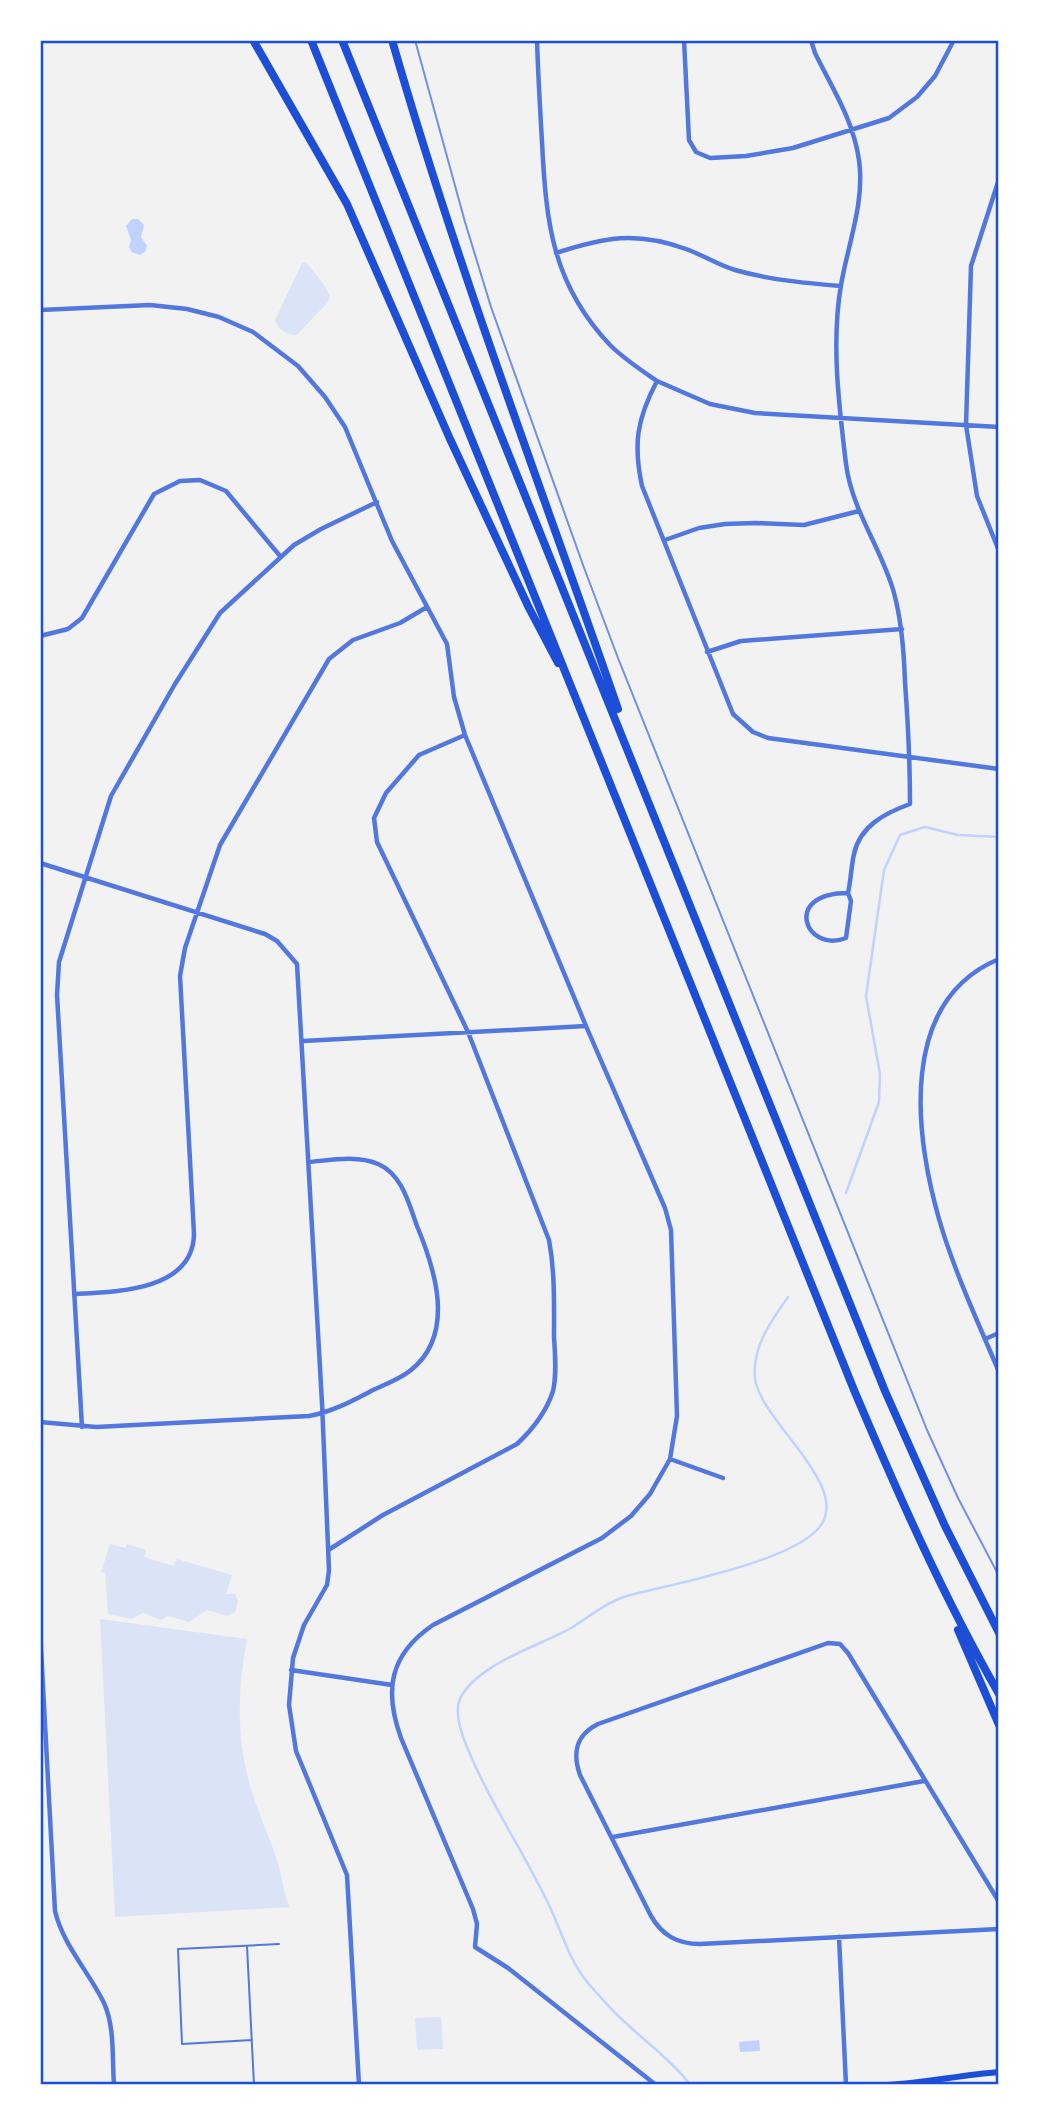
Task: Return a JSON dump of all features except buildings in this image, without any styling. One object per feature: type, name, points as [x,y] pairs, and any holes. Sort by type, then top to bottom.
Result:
[{"type":"highway","points":[[311,40],[854,1390],[999,1725]]},
{"type":"highway","points":[[342,40],[885,1391],[923,1479],[984,1606],[999,1631]]},
{"type":"highway","points":[[393,41],[490,349],[656,818]]},
{"type":"highway","points":[[253,42],[347,204],[529,608],[579,703]]},
{"type":"highway","points":[[940,1585],[999,1694]]},
{"type":"main road","points":[[888,2085],[999,2072]]},
{"type":"main road","points":[[915,2083],[924,2085]]},
{"type":"street","points":[[537,40],[545,198],[549,226],[556,253],[576,300],[611,346],[657,381],[682,394],[721,406],[755,413],[999,427]]},
{"type":"street","points":[[684,40],[689,140],[696,152],[710,158],[771,153],[889,118],[918,97],[935,76],[954,40]]},
{"type":"street","points":[[811,40],[853,129],[859,161],[860,184],[841,286],[837,346],[846,467],[859,511],[886,569],[902,629],[911,758],[910,804],[874,822],[862,834],[853,857],[846,938],[832,940],[813,933],[808,927],[806,915],[814,900],[832,893],[848,894]]},
{"type":"street","points":[[999,179],[971,266],[966,425],[977,496],[999,551]]},
{"type":"street","points":[[556,253],[619,237],[653,239],[687,249],[732,270],[768,278],[841,286]]},
{"type":"street","points":[[40,310],[140,305],[175,307],[219,317],[253,332],[298,366],[325,397],[345,426],[392,541],[447,644],[454,696],[465,735],[586,1026],[666,1208],[671,1230],[677,1416],[670,1459],[650,1494],[622,1524],[602,1538],[432,1625],[418,1635],[400,1657],[392,1685],[393,1710],[398,1729],[473,1909],[477,1924],[475,1947],[508,1968],[656,2085]]},
{"type":"street","points":[[657,381],[641,416],[636,450],[642,486],[733,714],[752,732],[768,738],[999,769]]},
{"type":"street","points":[[40,636],[68,629],[82,618],[154,494],[180,481],[200,480],[226,491],[280,556]]},
{"type":"street","points":[[82,1427],[57,995],[59,962],[85,877],[111,796],[175,684],[220,614],[280,556],[321,529],[377,502]]},
{"type":"street","points":[[664,541],[712,526],[755,523],[804,525],[859,511]]},
{"type":"street","points":[[74,1294],[139,1288],[176,1272],[192,1251],[194,1234],[180,976],[185,948],[220,845],[329,659],[353,640],[400,623],[427,607]]},
{"type":"street","points":[[707,652],[750,639],[902,629]]},
{"type":"street","points":[[329,1550],[383,1515],[517,1444],[532,1430],[545,1411],[553,1389],[555,1368],[552,1260],[548,1240],[468,1032],[377,842],[374,818],[386,793],[419,755],[465,735]]},
{"type":"street","points":[[40,863],[265,934],[277,941],[297,964],[329,1550],[327,1585],[304,1625],[291,1671],[289,1713],[294,1743],[347,1875],[359,2085]]},
{"type":"street","points":[[999,959],[962,982],[938,1014],[927,1041],[922,1077],[924,1139],[937,1210],[999,1372]]},
{"type":"street","points":[[303,1041],[586,1026]]},
{"type":"street","points":[[40,1422],[82,1427],[323,1414],[404,1374],[418,1364],[434,1335],[437,1310],[436,1279],[403,1191],[392,1174],[377,1163],[357,1159],[309,1162]]},
{"type":"street","points":[[985,1339],[999,1333]]},
{"type":"street","points":[[670,1459],[723,1478]]},
{"type":"street","points":[[40,1630],[55,1911],[63,1934],[106,2008],[114,2085]]},
{"type":"street","points":[[999,1902],[840,1644],[834,1642],[598,1724],[585,1732],[578,1742],[578,1769],[651,1916],[666,1934],[680,1941],[694,1944],[999,1929]]},
{"type":"street","points":[[291,1671],[392,1685]]},
{"type":"street","points":[[613,1838],[924,1781]]},
{"type":"street","points":[[839,1937],[846,2085]]},
{"type":"lane","points":[[252,2040],[182,2044],[177,1949],[279,1944]]},
{"type":"lane","points":[[247,1945],[254,2085]]},
{"type":"shaded area","points":[[306,262],[330,297],[297,335],[290,334],[283,331],[275,320],[302,263]]},
{"type":"shaded area","points":[[110,1544],[125,1548],[127,1544],[146,1550],[144,1557],[174,1566],[177,1559],[232,1575],[226,1594],[235,1594],[238,1601],[235,1612],[227,1616],[207,1610],[189,1622],[168,1616],[161,1620],[143,1613],[131,1619],[108,1614],[105,1573],[101,1572]]},
{"type":"shaded area","points":[[100,1619],[247,1639],[240,1698],[243,1756],[247,1776],[277,1860],[290,1907],[115,1917]]},
{"type":"shaded area","points":[[441,2017],[443,2049],[417,2050],[415,2018]]},
{"type":"water","points":[[132,219],[138,219],[144,225],[141,237],[147,246],[145,252],[140,255],[132,252],[129,247],[131,240],[126,226]]},
{"type":"water","points":[[759,2040],[760,2051],[740,2052],[739,2042]]},
{"type":"waterway","points":[[846,1193],[879,1102],[880,1074],[866,996],[884,870],[900,835],[925,827],[958,835],[999,837]]},
{"type":"waterway","points":[[688,2082],[612,2009],[581,1974],[553,1913],[472,1758],[460,1728],[458,1708],[468,1687],[480,1676],[511,1657],[573,1627],[613,1602],[755,1562],[802,1542],[817,1530],[826,1513],[825,1495],[816,1475],[760,1395],[755,1378],[756,1356],[760,1345],[769,1325],[788,1297]]},
{"type":"tram line","points":[[415,40],[491,307],[618,658],[927,1430],[958,1498],[999,1576]]}]
